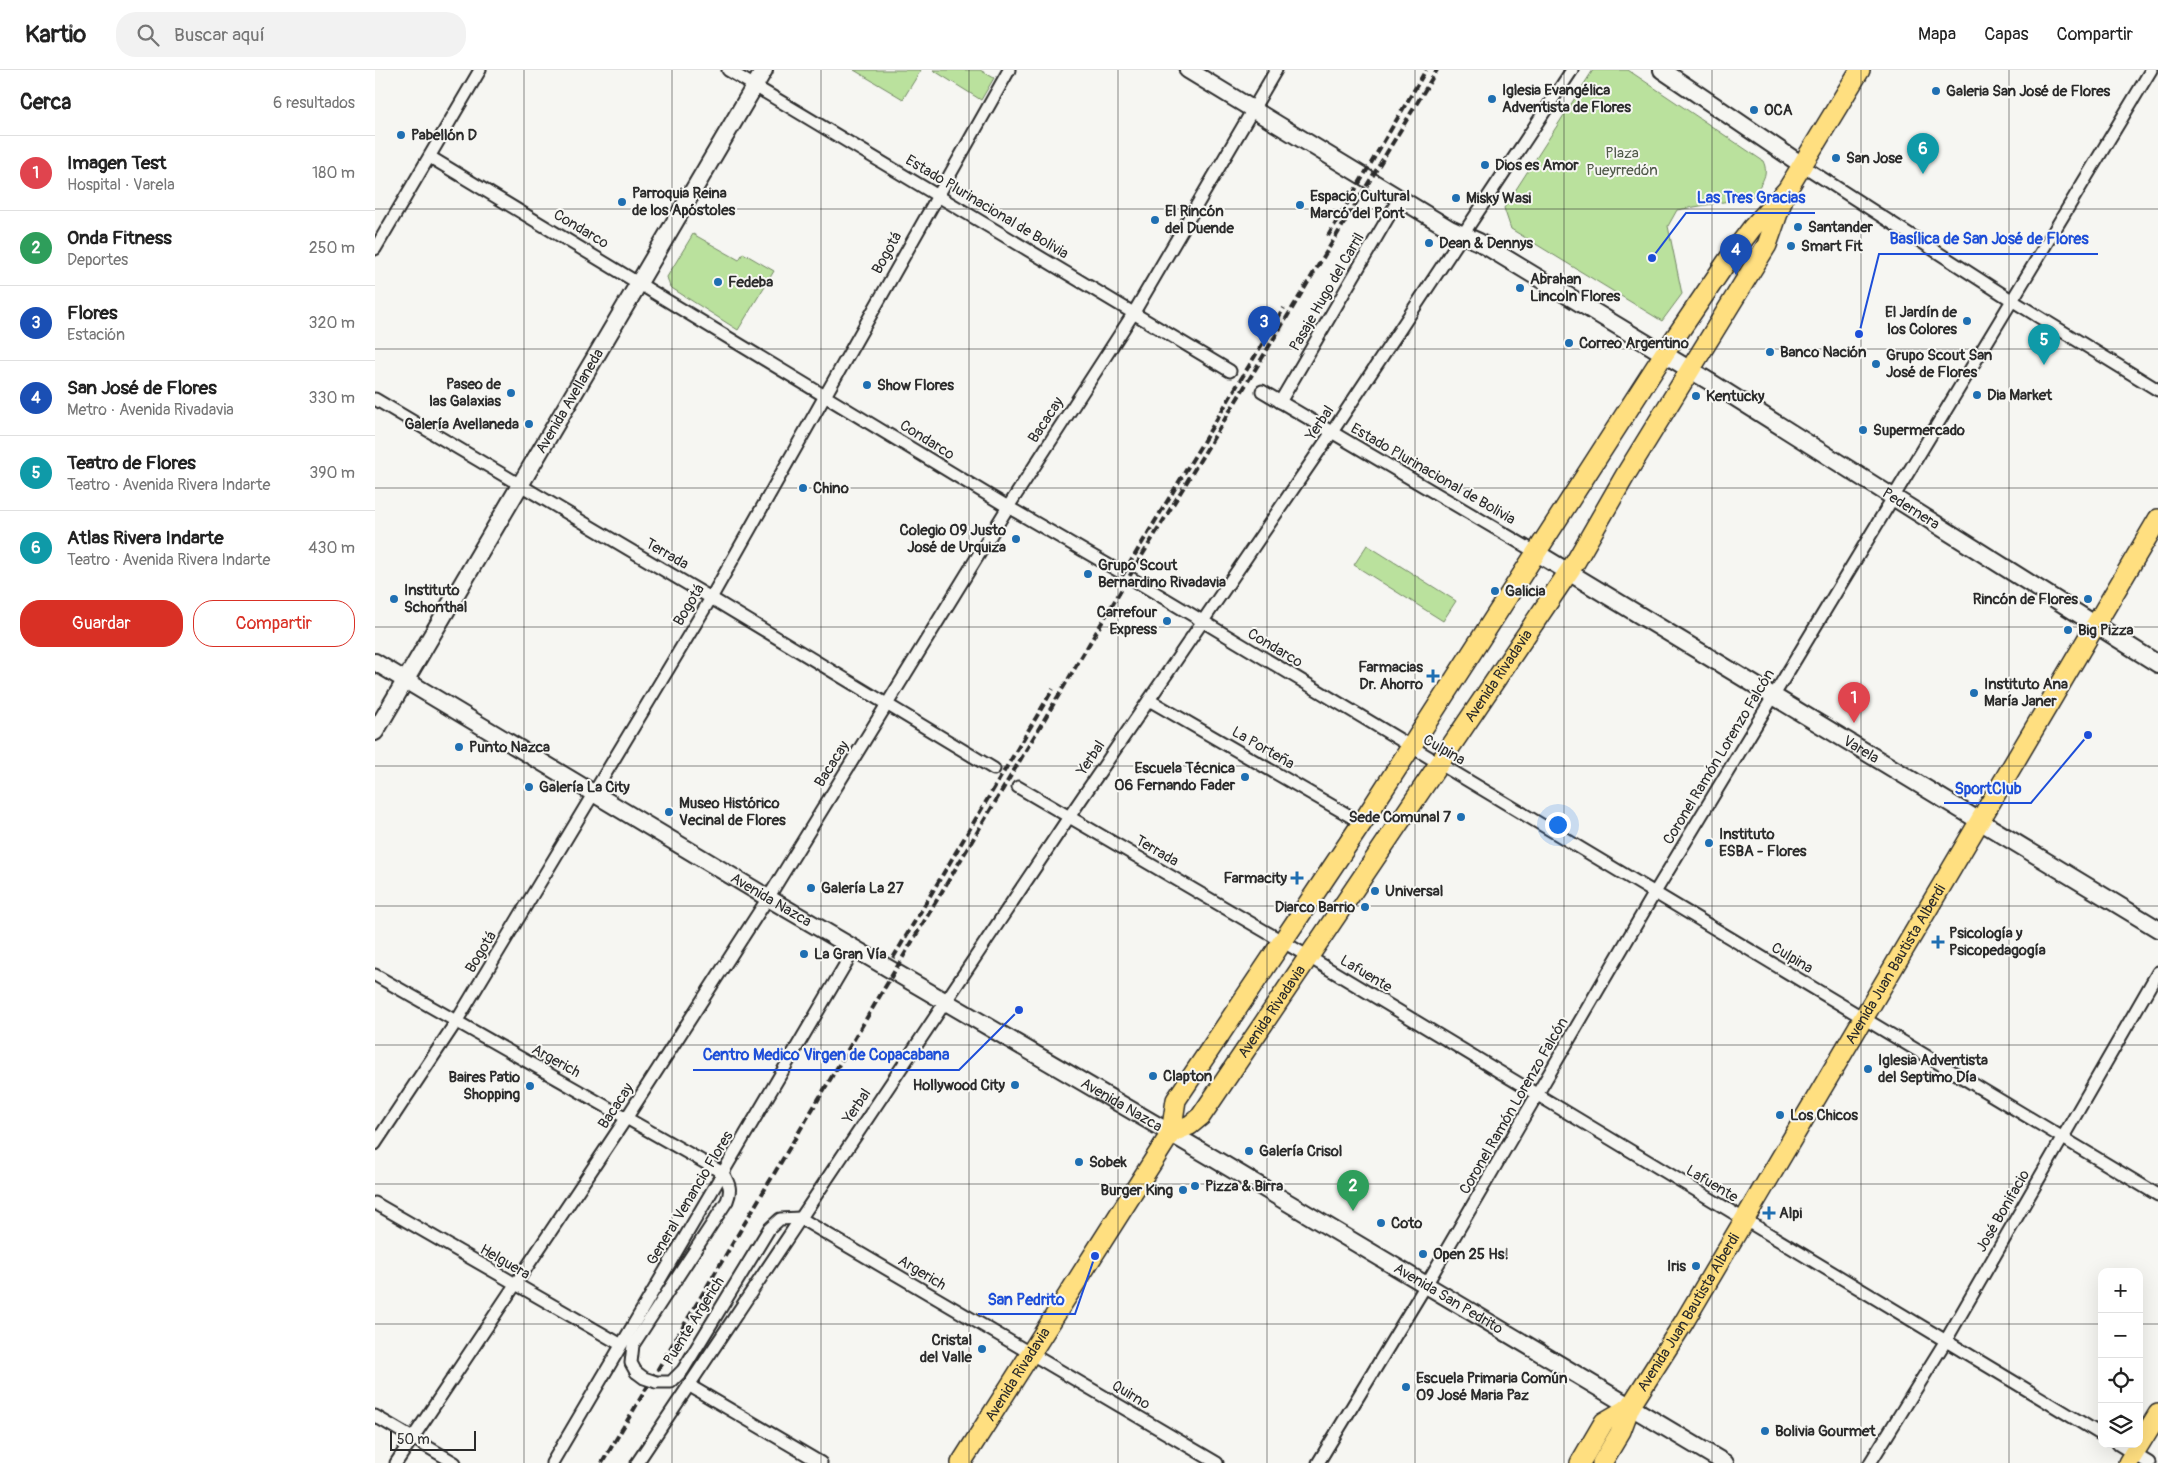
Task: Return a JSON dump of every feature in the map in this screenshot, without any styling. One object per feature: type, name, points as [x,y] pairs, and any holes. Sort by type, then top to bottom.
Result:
[{"type":"main road","name":"Avenida Avellaneda","points":[[375,732],[764,70]]},
{"type":"main road","name":"Pedernera","points":[[1188,70],[1450,229],[1479,242],[1664,354],[2094,626],[2158,664]]},
{"type":"main road","points":[[1662,70],[1802,165]]},
{"type":"main road","name":"Avenida Rivadavia","points":[[1171,1133],[1190,1125],[1201,1116],[1606,512],[1626,474],[1767,245],[1787,190],[1860,70]]},
{"type":"main road","name":"Avenida Rivadavia","points":[[961,1463],[1171,1133],[1176,1100],[1362,823],[1664,354],[1746,235],[1787,190]]},
{"type":"main road","name":"Avenida Juan Bautista Alberdi","points":[[1603,1463],[1621,1431],[1630,1407],[1683,1322],[2158,520]]},
{"type":"main road","name":"Varela","points":[[1537,553],[1978,822],[2158,929]]},
{"type":"main road","name":"Avenida Nazca","points":[[375,662],[768,898],[1171,1133]]},
{"type":"main road","name":"Avenida San Pedrito","points":[[1171,1133],[1725,1463]]},
{"type":"main road","name":"Avenida Juan Bautista Alberdi","points":[[1579,1463],[1605,1422],[1630,1407]]},
{"type":"main road","points":[[2132,1456],[2158,1414]]},
{"type":"street","points":[[375,249],[480,70]]},
{"type":"street","name":"Estado Plurinacional de Bolivia","points":[[728,70],[1230,371]]},
{"type":"street","name":"Bogotá","points":[[375,1144],[457,1022],[711,598],[937,194],[1009,70]]},
{"type":"street","name":"Bacacay","points":[[396,1463],[627,1117],[768,898],[1008,507],[1133,314],[1275,70]]},
{"type":"street","name":"Yerbal","points":[[637,1463],[1069,817],[1332,432],[1572,70]]},
{"type":"street","points":[[2153,70],[2158,72]]},
{"type":"street","name":"Coronel Ramón Lorenzo Falcón","points":[[1318,1463],[1427,1284],[1654,894],[1892,498],[2153,70]]},
{"type":"street","name":"Condarco","points":[[430,157],[1410,748]]},
{"type":"street","points":[[1802,165],[2013,301],[2158,390]]},
{"type":"street","name":"Pasaje Hugo del Carril","points":[[1281,402],[1400,197]]},
{"type":"street","name":"Estado Plurinacional de Bolivia","points":[[1262,391],[1537,553]]},
{"type":"street","name":"Terrada","points":[[375,398],[711,598],[994,770]]},
{"type":"street","name":"La Porteña","points":[[1149,700],[1362,823]]},
{"type":"street","name":"Culpina","points":[[1410,748],[2158,1195]]},
{"type":"street","name":"Terrada","points":[[1018,787],[1309,957]]},
{"type":"street","name":"General Venancio Flores","points":[[552,1463],[620,1344],[855,948]]},
{"type":"street","name":"Lafuente","points":[[1309,957],[2098,1433]]},
{"type":"street","name":"José Bonifacio","points":[[1870,1463],[1945,1342],[2158,972]]},
{"type":"street","name":"Argerich","points":[[375,976],[723,1173]]},
{"type":"street","name":"Puente Argerich","points":[[723,1173],[729,1185],[730,1193],[727,1201],[633,1346],[631,1364],[636,1372],[644,1378],[656,1382],[671,1382],[683,1370],[769,1229],[780,1219],[800,1218]]},
{"type":"street","name":"Helguera","points":[[375,1204],[620,1344]]},
{"type":"street","name":"Argerich","points":[[800,1218],[1030,1353]]},
{"type":"street","name":"Quirno","points":[[1030,1353],[1217,1463]]},
{"type":"street","points":[[690,1386],[821,1463]]},
{"type":"street","points":[[375,1416],[455,1463]]},
{"type":"green space","points":[[854,70],[921,70],[903,99]]},
{"type":"green space","points":[[933,70],[980,70],[994,78],[981,100]]},
{"type":"green space","name":"Plaza Pueyrredón","points":[[1593,70],[1628,70],[1763,161],[1765,166],[1763,180],[1752,197],[1677,210],[1668,226],[1682,294],[1662,321],[1511,229],[1504,208]]},
{"type":"green space","name":"Fedeba","points":[[693,234],[739,260],[743,253],[774,271],[738,330],[670,287],[667,277]]},
{"type":"green space","points":[[1367,545],[1456,601],[1443,621],[1354,565]]},
{"type":"railway","points":[[1328,236],[1426,70]]},
{"type":"railway","points":[[602,1463],[1129,577],[1437,70]]},
{"type":"railway","points":[[1122,576],[1284,308]]},
{"type":"railway","points":[[893,958],[1053,689]]},
{"type":"place","name":"Galeria San José de Flores","points":[[1936,91]]},
{"type":"place","name":"Iglesia Evangélica Adventista de Flores","points":[[1492,99]]},
{"type":"place","name":"OCA","points":[[1754,110]]},
{"type":"place","name":"Pabellón D","points":[[401,135]]},
{"type":"place","name":"San Jose","points":[[1836,158]]},
{"type":"place","name":"Dios es Amor","points":[[1485,165]]},
{"type":"place","name":"Atlas Rivera Indarte","points":[[1923,174]]},
{"type":"place","name":"Misky Wasi","points":[[1456,198]]},
{"type":"place","name":"Parroquia Reina de los Apóstoles","points":[[622,202]]},
{"type":"place","name":"Espacio Cultural Marcó del Pont","points":[[1300,205]]},
{"type":"place","name":"El Rincón del Duende","points":[[1155,220]]},
{"type":"place","name":"Santander","points":[[1798,227]]},
{"type":"place","name":"Dean & Dennys","points":[[1429,243]]},
{"type":"place","name":"Smart Fit","points":[[1791,246]]},
{"type":"place","name":"Las Tres Gracias","points":[[1652,258]]},
{"type":"place","name":"San José de Flores","points":[[1736,275]]},
{"type":"place","name":"Fedeba","points":[[718,282]]},
{"type":"place","name":"Abrahan Lincoln Flores","points":[[1520,288]]},
{"type":"place","name":"El Jardín de los Colores","points":[[1967,321]]},
{"type":"place","name":"Basílica de San José de Flores","points":[[1859,334]]},
{"type":"place","name":"Correo Argentino","points":[[1569,343]]},
{"type":"place","name":"Flores","points":[[1264,347]]},
{"type":"place","name":"Banco Nación","points":[[1770,352]]},
{"type":"place","name":"Grupo Scout San José de Flores","points":[[1876,364]]},
{"type":"place","name":"Teatro de Flores","points":[[2044,365]]},
{"type":"place","name":"Show Flores","points":[[867,385]]},
{"type":"place","name":"Paseo de las Galaxias","points":[[511,393]]},
{"type":"place","name":"Dia Market","points":[[1977,395]]},
{"type":"place","name":"Kentucky","points":[[1696,396]]},
{"type":"place","name":"Galería Avellaneda","points":[[529,424]]},
{"type":"place","name":"Supermercado","points":[[1863,430]]},
{"type":"place","name":"Chino","points":[[803,488]]},
{"type":"place","name":"Colegio 09 Justo José de Urquiza","points":[[1016,539]]},
{"type":"place","name":"Grupo Scout Bernardino Rivadavia","points":[[1088,574]]},
{"type":"place","name":"Galicia","points":[[1495,591]]},
{"type":"place","name":"Instituto Schonthal","points":[[394,599]]},
{"type":"place","name":"Rincón de Flores","points":[[2088,599]]},
{"type":"place","name":"Carrefour Express","points":[[1167,621]]},
{"type":"place","name":"Big Pizza","points":[[2068,630]]},
{"type":"place","name":"Farmacias Dr. Ahorro","points":[[1433,676]]},
{"type":"place","name":"Instituto Ana María Janer","points":[[1974,693]]},
{"type":"place","name":"Imagen Test","points":[[1854,723]]},
{"type":"place","name":"SportClub","points":[[2088,735]]},
{"type":"place","name":"Punto Nazca","points":[[459,747]]},
{"type":"place","name":"Escuela Técnica 06 Fernando Fader","points":[[1245,777]]},
{"type":"place","name":"Galería La City","points":[[529,787]]},
{"type":"place","name":"Museo Histórico Vecinal de Flores","points":[[669,812]]},
{"type":"place","name":"Sede Comunal 7","points":[[1461,817]]},
{"type":"place","name":"Instituto ESBA - Flores","points":[[1709,843]]},
{"type":"place","name":"Farmacity","points":[[1297,878]]},
{"type":"place","name":"Galería La 27","points":[[811,888]]},
{"type":"place","name":"Universal","points":[[1375,891]]},
{"type":"place","name":"Diarco Barrio","points":[[1365,907]]},
{"type":"place","name":"Psicología y Psicopedagogía","points":[[1938,942]]},
{"type":"place","name":"La Gran Vía","points":[[804,954]]},
{"type":"place","name":"Centro Medico Virgen de Copacabana","points":[[1019,1010]]},
{"type":"place","name":"Iglesia Adventista del Septimo Día","points":[[1868,1069]]},
{"type":"place","name":"Clapton","points":[[1153,1076]]},
{"type":"place","name":"Hollywood City","points":[[1015,1085]]},
{"type":"place","name":"Baires Patio Shopping","points":[[530,1086]]},
{"type":"place","name":"Los Chicos","points":[[1780,1115]]},
{"type":"place","name":"Galería Crisol","points":[[1249,1151]]},
{"type":"place","name":"Sobek","points":[[1079,1162]]},
{"type":"place","name":"Pizza & Birra","points":[[1195,1186]]},
{"type":"place","name":"Burger King","points":[[1183,1190]]},
{"type":"place","name":"Onda Fitness","points":[[1353,1211]]},
{"type":"place","name":"Alpi","points":[[1769,1213]]},
{"type":"place","name":"Coto","points":[[1381,1223]]},
{"type":"place","name":"Open 25 Hs!","points":[[1423,1254]]},
{"type":"place","name":"San Pedrito","points":[[1095,1256]]},
{"type":"place","name":"Iris","points":[[1696,1266]]},
{"type":"place","name":"Cristal del Valle","points":[[982,1349]]},
{"type":"place","name":"Escuela Primaria Común 09 José Maria Paz","points":[[1406,1387]]},
{"type":"place","name":"Bolivia Gourmet","points":[[1765,1431]]}]
